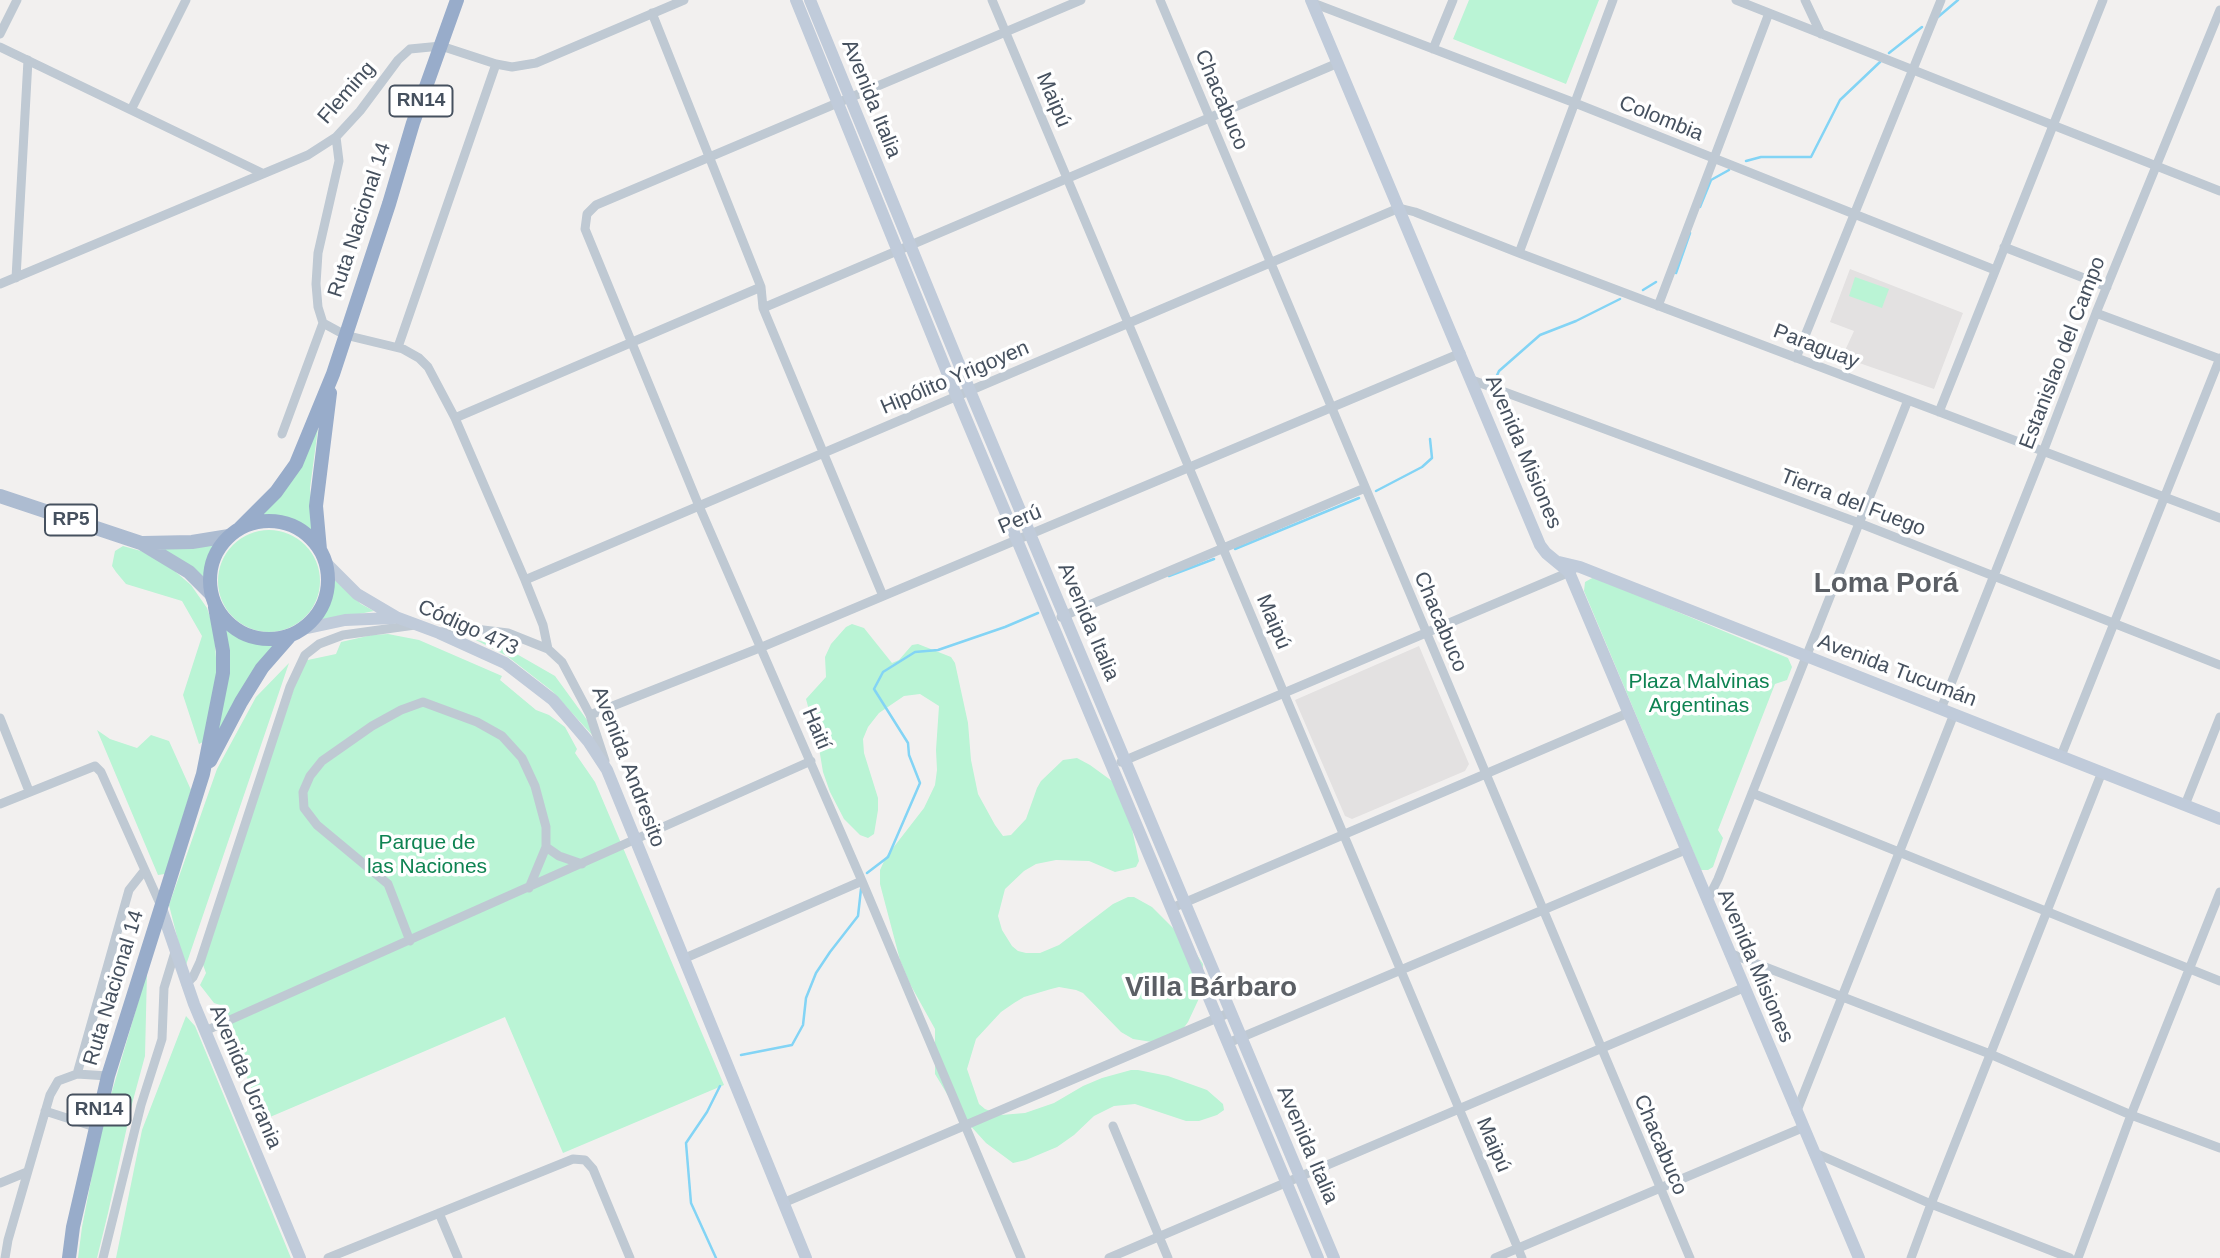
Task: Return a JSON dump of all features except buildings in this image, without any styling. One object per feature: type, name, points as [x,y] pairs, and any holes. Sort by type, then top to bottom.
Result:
[{"type":"highway","name":"Ruta Nacional 14","points":[[235,532],[276,492],[296,464],[333,374],[414,123],[457,0]]},
{"type":"highway","name":"Ruta Nacional 14","points":[[323,556],[316,506],[333,374]]},
{"type":"highway","points":[[235,532],[258,522],[276,521],[294,526],[309,537],[323,556]]},
{"type":"highway","name":"RN14","points":[[235,532],[219,548],[212,563],[209,578],[213,601],[225,621],[239,632],[255,638],[273,640],[290,636],[316,615],[325,599],[328,580],[323,556]]},
{"type":"highway","name":"Ruta Nacional 14","points":[[69,1258],[73,1227],[108,1076],[203,774],[223,673],[223,651],[213,601]]},
{"type":"highway","name":"Ruta Nacional 14","points":[[203,774],[262,668],[290,636]]},
{"type":"main road","name":"Avenida Italia","points":[[796,0],[910,245],[1334,1258]]},
{"type":"main road","name":"Avenida Italia","points":[[810,0],[897,251],[1318,1258]]},
{"type":"main road","name":"Avenida Misiones","points":[[1312,2],[1540,545],[1558,562]]},
{"type":"main road","name":"RP5","points":[[0,496],[141,543],[189,572],[213,601]]},
{"type":"main road","name":"RP5","points":[[141,543],[192,542],[235,532]]},
{"type":"main road","name":"Código 473","points":[[323,556],[357,594],[396,617],[505,663],[529,680],[572,720],[607,770]]},
{"type":"main road","name":"Avenida Tucumán","points":[[1558,562],[1806,656],[2220,819]]},
{"type":"main road","name":"Avenida Misiones","points":[[1575,570],[1628,713],[1859,1258]]},
{"type":"main road","points":[[303,628],[345,620],[396,617]]},
{"type":"main road","name":"Avenida Andresito","points":[[607,770],[806,1258]]},
{"type":"main road","name":"Avenida Ucrania","points":[[161,908],[186,984],[300,1258]]},
{"type":"street","points":[[0,34],[17,0]]},
{"type":"street","points":[[131,110],[186,0]]},
{"type":"street","name":"Fleming","points":[[0,285],[308,155],[336,137],[360,111],[398,60],[410,49],[441,46],[512,67],[536,62],[684,0]]},
{"type":"street","name":"Maipú","points":[[992,0],[1522,1258]]},
{"type":"street","points":[[709,156],[1081,0]]},
{"type":"street","name":"Chacabuco","points":[[1160,0],[1689,1258]]},
{"type":"street","points":[[1433,49],[1453,0]]},
{"type":"street","points":[[1519,253],[1613,0]]},
{"type":"street","points":[[1737,0],[2220,191]]},
{"type":"street","points":[[1805,0],[1821,34]]},
{"type":"street","points":[[1796,358],[1941,0]]},
{"type":"street","points":[[1939,412],[2103,0]]},
{"type":"street","name":"Colombia","points":[[1312,2],[1995,270]]},
{"type":"street","name":"Estanislao del Campo","points":[[1796,1113],[1899,851],[1994,576],[2106,287],[2220,10]]},
{"type":"street","points":[[652,13],[761,287],[763,308],[883,596]]},
{"type":"street","points":[[1658,306],[1769,13]]},
{"type":"street","points":[[0,47],[262,173]]},
{"type":"street","points":[[16,278],[28,60]]},
{"type":"street","points":[[763,308],[1338,63]]},
{"type":"street","points":[[397,347],[496,64]]},
{"type":"street","points":[[282,434],[323,323],[316,284],[318,253],[339,161],[336,137]]},
{"type":"street","name":"Haití","points":[[709,156],[596,205],[587,214],[585,229],[699,506],[811,761],[1021,1258]]},
{"type":"street","name":"Paraguay","points":[[1399,208],[2220,518]]},
{"type":"street","name":"Hipólito Yrigoyen","points":[[525,580],[1399,208]]},
{"type":"street","points":[[2004,247],[2106,287]]},
{"type":"street","points":[[455,418],[761,287]]},
{"type":"street","points":[[2061,756],[2220,358],[2096,313]]},
{"type":"street","name":"Avenida Andresito","points":[[323,323],[345,335],[397,347],[419,358],[428,367],[455,418],[525,580],[543,625],[548,649],[562,662],[590,715],[607,770]]},
{"type":"street","name":"Perú","points":[[590,715],[762,647],[1461,354]]},
{"type":"street","name":"Tierra del Fuego","points":[[1472,380],[1859,523],[2220,665]]},
{"type":"street","points":[[1707,901],[1908,400]]},
{"type":"street","points":[[1051,622],[1365,488]]},
{"type":"street","points":[[1112,766],[1575,570]]},
{"type":"street","points":[[186,984],[193,977],[200,961],[290,687],[305,655],[319,644],[342,635],[416,625]]},
{"type":"street","points":[[439,633],[475,629],[508,633],[548,649]]},
{"type":"street","points":[[410,940],[388,884],[317,825],[304,808],[303,792],[310,776],[322,761],[342,745],[391,716],[423,702],[477,722],[502,736],[522,758],[538,796],[546,827],[546,847],[529,888]]},
{"type":"street","points":[[1172,908],[1628,713]]},
{"type":"street","points":[[2185,805],[2220,717]]},
{"type":"street","points":[[0,718],[29,791]]},
{"type":"street","points":[[205,1031],[811,761]]},
{"type":"street","points":[[0,804],[94,766],[101,772],[161,908]]},
{"type":"street","points":[[1912,1258],[2045,912],[2102,772]]},
{"type":"street","points":[[1752,793],[2220,982]]},
{"type":"street","points":[[546,847],[559,856],[582,864]]},
{"type":"street","points":[[1228,1043],[1685,850]]},
{"type":"street","points":[[77,1074],[129,890],[144,871]]},
{"type":"street","points":[[683,959],[862,881]]},
{"type":"street","points":[[2078,1258],[2131,1115],[2220,892]]},
{"type":"street","points":[[103,1258],[141,1105],[162,1039],[164,988],[175,952]]},
{"type":"street","points":[[1729,953],[1990,1054],[2131,1115],[2220,1148]]},
{"type":"street","points":[[1109,1258],[1743,988]]},
{"type":"street","points":[[783,1203],[1231,1013]]},
{"type":"street","points":[[5,1258],[45,1111],[58,1081],[77,1074],[108,1076]]},
{"type":"street","points":[[45,1111],[95,1127]]},
{"type":"street","points":[[1113,1126],[1168,1258]]},
{"type":"street","points":[[1495,1258],[1802,1128]]},
{"type":"street","points":[[1812,1152],[1931,1204],[2070,1258]]},
{"type":"street","points":[[328,1258],[573,1159],[585,1160],[593,1169],[630,1258]]},
{"type":"street","points":[[0,1183],[27,1172]]},
{"type":"street","points":[[439,1213],[458,1258]]},
{"type":"shaded area","points":[[1850,269],[1963,313],[1934,389],[1842,357],[1854,331],[1830,322]]},
{"type":"shaded area","points":[[1419,646],[1469,764],[1465,771],[1352,819],[1345,816],[1295,700]]},
{"type":"green space","points":[[1469,0],[1599,0],[1566,84],[1453,39]]},
{"type":"green space","points":[[1855,277],[1889,289],[1882,308],[1849,296]]},
{"type":"green space","points":[[319,421],[310,488],[314,538],[295,523],[277,518],[256,519]]},
{"type":"green space","points":[[269,530],[289,534],[305,545],[316,561],[320,581],[316,601],[305,617],[289,628],[269,632],[249,628],[233,617],[222,601],[218,581],[222,561],[233,545],[249,534]]},
{"type":"green space","points":[[219,543],[206,563],[206,585],[158,547]]},
{"type":"green space","points":[[123,546],[141,551],[170,567],[191,585],[207,608],[214,629],[217,673],[205,741],[199,744],[183,695],[202,636],[182,601],[126,584],[112,566],[115,551]]},
{"type":"green space","points":[[331,576],[361,604],[374,611],[319,622],[331,600]]},
{"type":"green space","name":"Plaza Malvinas Argentinas","points":[[1594,577],[1788,658],[1792,667],[1787,680],[1775,684],[1718,830],[1723,838],[1713,867],[1708,870],[1701,870],[1584,591],[1585,582]]},
{"type":"green space","points":[[852,624],[864,628],[892,663],[899,660],[912,645],[918,644],[951,657],[955,663],[968,723],[971,760],[978,794],[1003,836],[1011,835],[1026,819],[1041,781],[1063,760],[1077,758],[1112,781],[1130,820],[1139,861],[1136,867],[1115,872],[1089,861],[1056,860],[1036,864],[1024,871],[1005,889],[998,916],[1002,930],[1012,946],[1026,953],[1040,953],[1059,945],[1113,904],[1134,897],[1152,907],[1191,946],[1203,964],[1202,992],[1188,1022],[1180,1033],[1158,1043],[1133,1039],[1121,1032],[1083,993],[1076,990],[1059,987],[1024,997],[1014,1003],[1001,1012],[976,1039],[967,1069],[979,1104],[1001,1115],[1025,1113],[1054,1103],[1102,1078],[1138,1070],[1168,1076],[1207,1090],[1223,1104],[1224,1110],[1199,1121],[1186,1121],[1135,1104],[1114,1106],[1094,1116],[1057,1147],[1013,1163],[986,1143],[958,1112],[935,1074],[935,1029],[900,960],[880,884],[880,870],[886,857],[924,808],[935,785],[939,706],[920,694],[904,696],[879,713],[868,727],[863,739],[864,753],[878,798],[878,810],[874,834],[868,838],[860,835],[844,819],[830,792],[806,699],[826,677],[825,657],[831,644]]},
{"type":"green space","points":[[224,626],[246,640],[279,644],[216,740]]},
{"type":"green space","name":"Parque de las Naciones","points":[[388,634],[419,640],[502,676],[500,680],[536,710],[549,715],[565,727],[577,749],[575,753],[595,782],[724,1085],[563,1153],[505,1017],[263,1120],[220,1005],[214,1003],[200,985],[206,973],[202,962],[303,661],[336,654],[341,642]]},
{"type":"green space","points":[[474,639],[508,649],[555,676],[598,735],[593,736],[552,691],[507,656]]},
{"type":"green space","points":[[289,663],[185,968],[169,905],[217,769],[256,697]]},
{"type":"green space","points":[[97,730],[110,739],[137,748],[151,735],[169,741],[191,790],[165,874],[158,875]]},
{"type":"green space","points":[[147,972],[145,1056],[108,1213],[97,1258],[78,1258],[101,1129]]},
{"type":"green space","points":[[186,1016],[195,1026],[291,1258],[116,1258],[142,1130]]},
{"type":"waterway","points":[[1938,17],[1958,0]]},
{"type":"waterway","points":[[1889,53],[1922,27]]},
{"type":"waterway","points":[[1746,161],[1761,157],[1811,157],[1840,100],[1880,62]]},
{"type":"waterway","points":[[1700,207],[1711,180],[1729,170]]},
{"type":"waterway","points":[[1676,273],[1690,233]]},
{"type":"waterway","points":[[1643,290],[1656,282]]},
{"type":"waterway","points":[[1493,384],[1499,371],[1540,335],[1620,299]]},
{"type":"waterway","points":[[1376,491],[1422,467],[1432,458],[1430,439]]},
{"type":"waterway","points":[[1235,549],[1359,498]]},
{"type":"waterway","points":[[1169,576],[1214,559]]},
{"type":"waterway","points":[[867,873],[888,857],[920,783],[909,755],[908,743],[874,689],[883,672],[915,652],[938,650],[1038,613]]},
{"type":"waterway","points":[[741,1055],[792,1045],[803,1025],[806,998],[816,973],[858,916],[861,889]]},
{"type":"waterway","points":[[716,1258],[691,1203],[686,1143],[707,1112],[720,1086]]},
{"type":"district","name":"Loma Porá","points":[[1886,584]]},
{"type":"district","name":"Villa Bárbaro","points":[[1211,988]]}]
